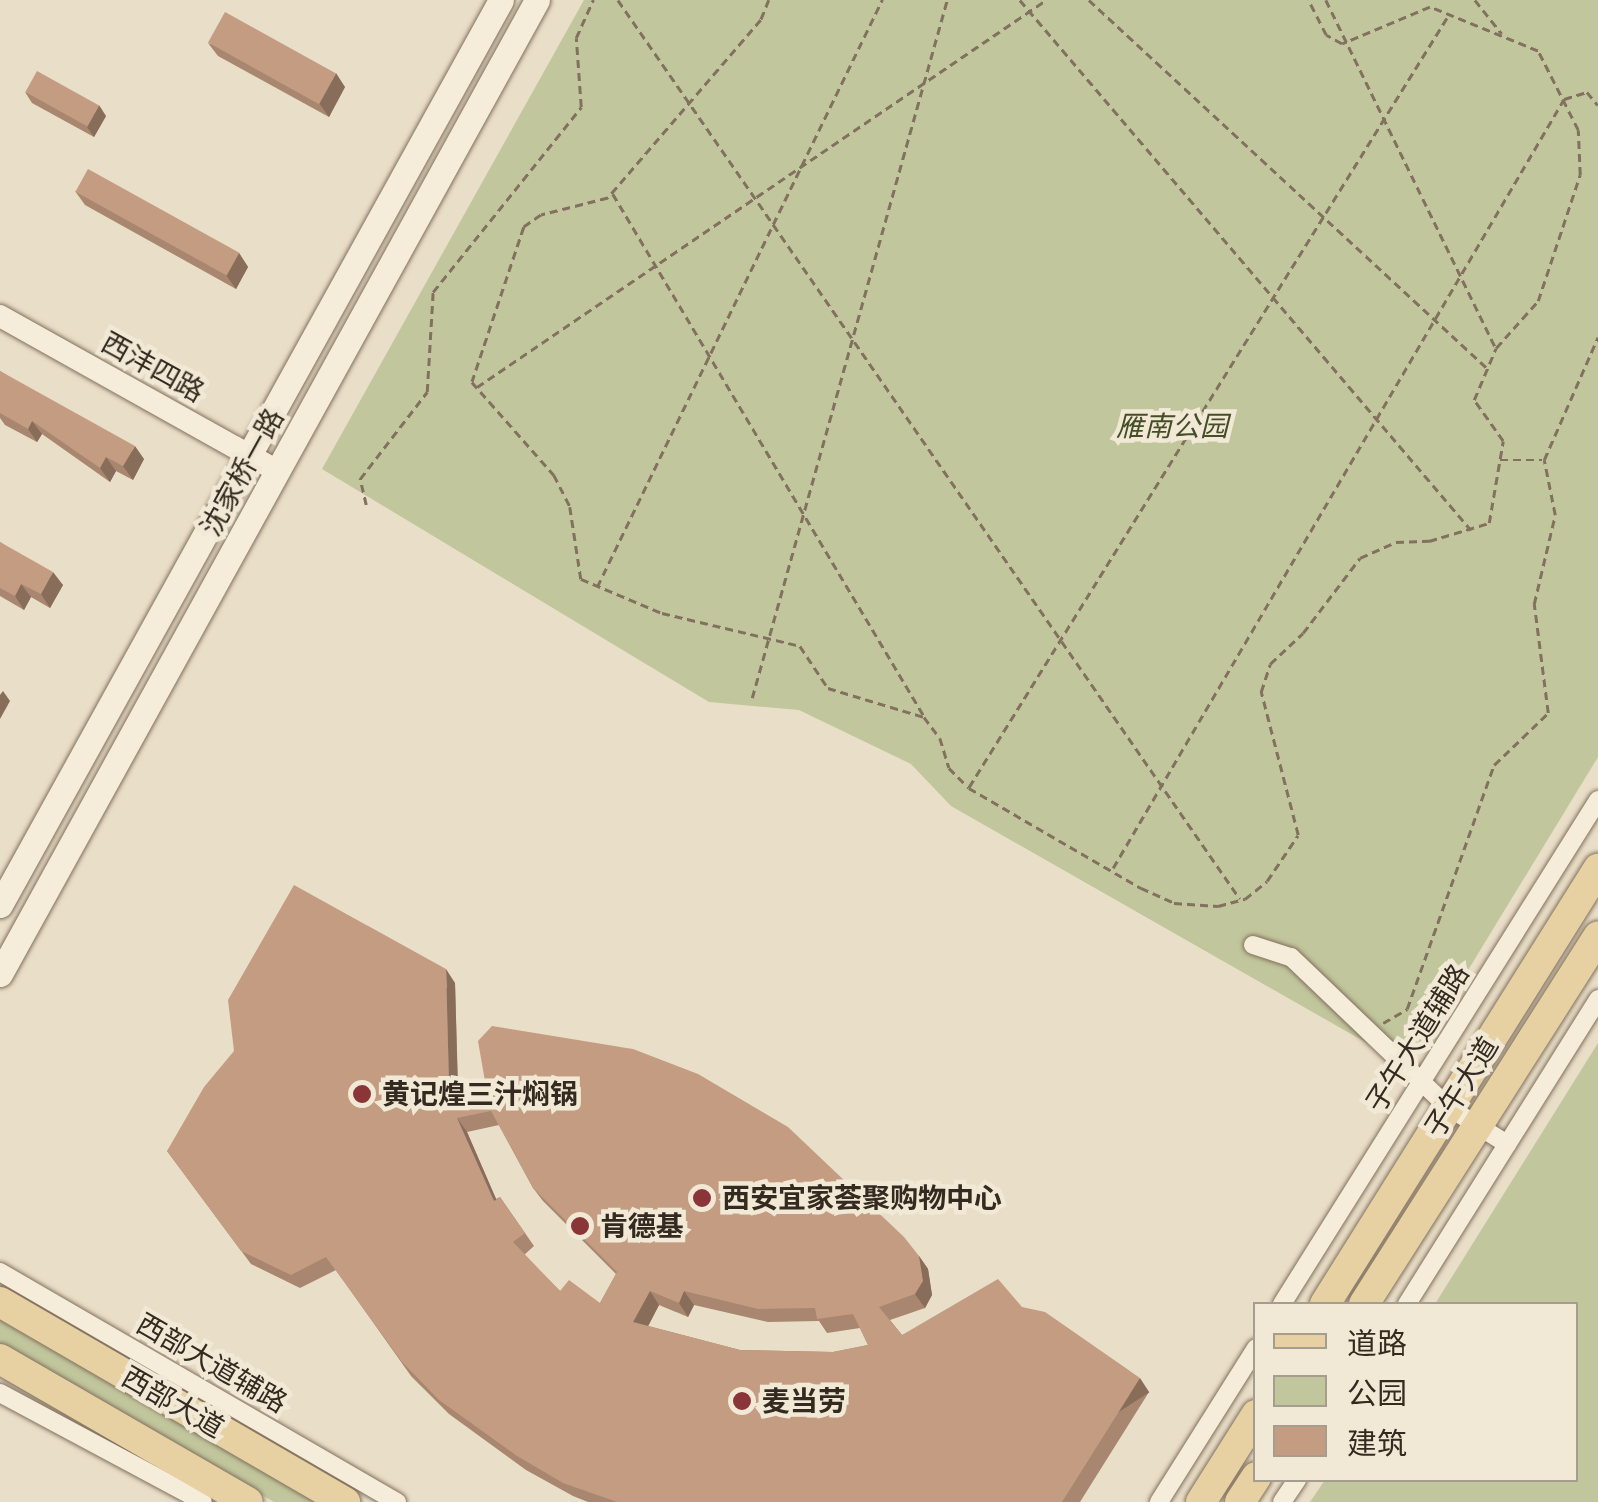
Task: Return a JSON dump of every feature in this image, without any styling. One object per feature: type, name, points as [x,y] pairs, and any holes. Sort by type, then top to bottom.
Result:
[{"type":"main road","name":"沈家桥一路","points":[[0,905],[501,0]]},
{"type":"main road","name":"沈家桥一路","points":[[0,974],[537,0]]},
{"type":"main road","name":"子午大道","points":[[1326,1302],[1598,868]]},
{"type":"main road","name":"子午大道","points":[[1365,1302],[1598,936]]},
{"type":"main road","name":"西部大道","points":[[0,1302],[345,1502]]},
{"type":"main road","name":"西部大道","points":[[0,1358],[248,1502]]},
{"type":"main road","points":[[1201,1502],[1253,1420]]},
{"type":"street","name":"西沣四路","points":[[0,316],[277,471]]},
{"type":"street","name":"子午大道辅路","points":[[1283,1302],[1598,800]]},
{"type":"street","points":[[1253,945],[1290,957],[1448,1107],[1507,1144]]},
{"type":"street","points":[[1407,1302],[1598,999]]},
{"type":"street","name":"西部大道辅路","points":[[0,1272],[397,1502]]},
{"type":"street","points":[[1159,1502],[1253,1353]]},
{"type":"street","points":[[0,1393],[203,1502]]},
{"type":"path","points":[[366,505],[360,479],[427,392],[433,292],[581,107],[576,38],[593,0]]},
{"type":"path","points":[[618,0],[1241,900]]},
{"type":"path","points":[[476,388],[524,227],[612,194],[761,20],[769,0]]},
{"type":"path","points":[[596,588],[882,0]]},
{"type":"path","points":[[752,698],[947,0]]},
{"type":"path","points":[[1020,0],[1472,531]]},
{"type":"path","points":[[476,388],[1046,0]]},
{"type":"path","points":[[1088,0],[1487,368]]},
{"type":"path","points":[[612,194],[940,738],[949,768],[969,788],[1174,904],[1218,906],[1241,900],[1287,859],[1298,835],[1261,692],[1270,664],[1302,634],[1360,558],[1396,542],[1472,531],[1489,523],[1503,441],[1474,400],[1496,348],[1538,301],[1572,214],[1580,175],[1578,130],[1538,51],[1433,9],[1347,42],[1326,34],[1308,0]]},
{"type":"path","points":[[1326,0],[1496,348]]},
{"type":"path","points":[[1433,9],[1436,0]]},
{"type":"path","points":[[1475,0],[1503,35]]},
{"type":"path","points":[[969,788],[1449,15]]},
{"type":"path","points":[[1112,870],[1564,98],[1587,92],[1598,104]]},
{"type":"path","points":[[1378,1026],[1407,1009],[1494,765],[1548,714],[1534,604],[1555,514],[1544,460],[1598,337]]},
{"type":"path","points":[[476,388],[554,475],[570,507],[581,578],[596,588],[662,613],[800,646],[828,688],[924,717]]},
{"type":"path","points":[[1500,460],[1544,460]]},
{"type":"green space","name":"雁南公园","points":[[584,0],[1598,0],[1598,757],[1409,1067],[951,806],[911,764],[799,710],[709,702],[322,469]]},
{"type":"green space","points":[[1598,1043],[1598,1502],[1310,1502],[1324,1482],[1578,1482],[1578,1302],[1436,1302]]},
{"type":"green space","points":[[0,1319],[318,1502],[274,1502],[0,1344]]},
{"type":"building","points":[[225,12],[336,74],[319,104],[208,43]]},
{"type":"building","points":[[37,71],[99,105],[87,126],[25,92]]},
{"type":"building","points":[[88,169],[239,253],[227,276],[75,192]]},
{"type":"building","points":[[0,371],[135,446],[123,466],[106,457],[100,468],[32,421],[28,429],[0,413]]},
{"type":"building","points":[[0,542],[53,572],[41,594],[21,584],[15,596],[0,588]]},
{"type":"building","name":"西安宜家荟聚购物中心","points":[[294,885],[446,969],[449,1083],[486,1087],[478,1041],[492,1026],[633,1049],[698,1074],[788,1127],[904,1237],[919,1256],[923,1281],[915,1294],[879,1307],[902,1335],[998,1279],[1022,1307],[1045,1312],[1140,1378],[1062,1502],[617,1502],[563,1483],[517,1456],[439,1400],[402,1362],[326,1257],[291,1275],[241,1251],[167,1151],[204,1087],[234,1051],[228,1000]],"holes":[[[491,1111],[533,1188],[617,1272],[600,1303],[569,1280],[560,1291],[513,1242],[525,1233],[500,1197],[494,1201],[457,1118]],[[650,1291],[679,1303],[684,1291],[758,1309],[815,1308],[817,1319],[853,1314],[868,1345],[833,1352],[740,1350],[633,1322]]]},
{"type":"place","name":"黄记煌三汁焖锅","points":[[362,1094]]},
{"type":"place","name":"西安宜家荟聚购物中心","points":[[702,1198]]},
{"type":"place","name":"肯德基","points":[[580,1226]]},
{"type":"place","name":"麦当劳","points":[[742,1401]]}]
